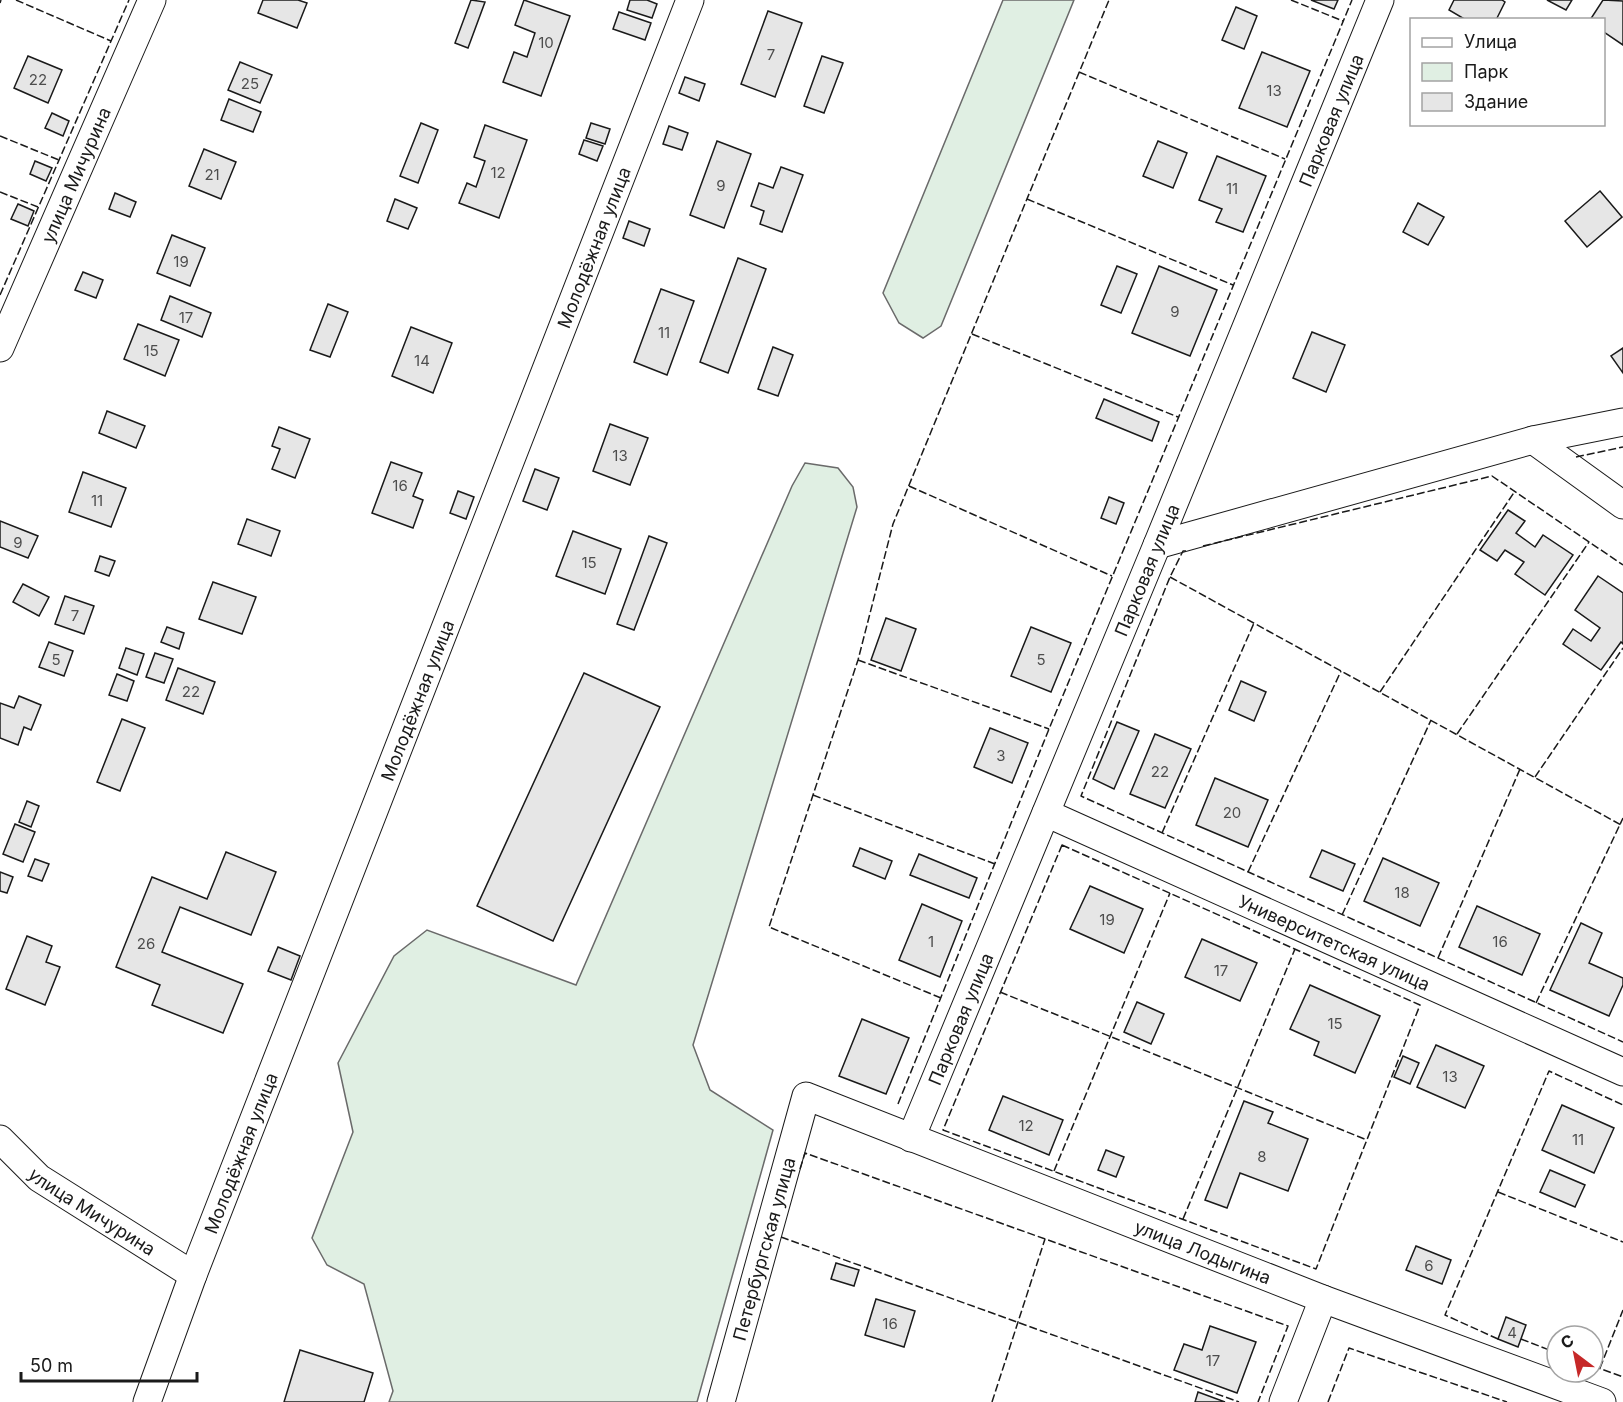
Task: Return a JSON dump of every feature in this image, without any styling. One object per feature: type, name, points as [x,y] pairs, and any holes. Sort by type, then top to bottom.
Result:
[{"type":"street","name":"улица Мичурина","points":[[0,348],[152,0]]},
{"type":"street","name":"Молодёжная улица","points":[[147,1402],[192,1275],[690,0]]},
{"type":"street","name":"Парковая улица","points":[[911,1138],[1380,0]]},
{"type":"street","points":[[1157,545],[1533,440],[1623,422]]},
{"type":"street","points":[[1533,440],[1623,504]]},
{"type":"street","name":"Университетская улица","points":[[1046,813],[1623,1072]]},
{"type":"street","name":"улица Лодыгина","points":[[806,1096],[1323,1299],[1602,1402]]},
{"type":"street","name":"Петербургская улица","points":[[721,1402],[806,1096]]},
{"type":"street","name":"улица Мичурина","points":[[0,1139],[39,1178],[192,1275]]},
{"type":"street","points":[[1283,1402],[1323,1299]]},
{"type":"green space","points":[[1003,0],[1074,0],[941,326],[923,338],[899,323],[883,293]]},
{"type":"green space","points":[[805,463],[838,468],[853,487],[857,507],[693,1045],[710,1090],[773,1130],[697,1402],[389,1402],[393,1391],[364,1284],[327,1265],[312,1238],[353,1132],[338,1063],[394,956],[427,930],[576,985],[792,486]]},
{"type":"building","points":[[263,0],[298,0],[307,3],[297,28],[258,13]]},
{"type":"building","points":[[471,0],[485,2],[468,48],[455,43]]},
{"type":"building","points":[[524,0],[570,16],[541,96],[503,82],[514,52],[527,57],[535,33],[515,25]]},
{"type":"building","points":[[630,0],[647,0],[657,4],[652,18],[627,10]]},
{"type":"building","points":[[1311,0],[1338,0],[1334,9]]},
{"type":"building","points":[[1454,0],[1502,0],[1505,2],[1497,18],[1463,18],[1449,10]]},
{"type":"building","points":[[1547,0],[1572,0],[1566,10]]},
{"type":"building","points":[[1603,0],[1623,1],[1623,45],[1605,33],[1605,18],[1591,18]]},
{"type":"building","points":[[1236,7],[1257,16],[1244,49],[1222,40]]},
{"type":"building","points":[[768,11],[802,23],[775,97],[741,84]]},
{"type":"building","points":[[619,12],[651,23],[645,40],[613,29]]},
{"type":"building","points":[[1262,52],[1310,71],[1287,127],[1239,108]]},
{"type":"building","points":[[28,56],[62,70],[48,103],[14,88]]},
{"type":"building","points":[[822,56],[843,63],[824,113],[804,106]]},
{"type":"building","points":[[240,62],[272,75],[260,103],[228,90]]},
{"type":"building","points":[[685,77],[705,84],[699,101],[679,93]]},
{"type":"building","points":[[229,99],[261,112],[253,132],[221,120]]},
{"type":"building","points":[[52,113],[69,121],[63,136],[45,128]]},
{"type":"building","points":[[421,123],[438,130],[418,183],[400,176]]},
{"type":"building","points":[[591,123],[610,129],[605,144],[586,138]]},
{"type":"building","points":[[485,125],[527,140],[499,218],[459,203],[467,183],[476,187],[485,161],[474,157]]},
{"type":"building","points":[[669,126],[688,133],[682,150],[663,144]]},
{"type":"building","points":[[584,140],[603,146],[597,161],[579,154]]},
{"type":"building","points":[[717,141],[751,154],[724,228],[690,215]]},
{"type":"building","points":[[1158,141],[1187,153],[1173,188],[1143,176]]},
{"type":"building","points":[[204,149],[236,162],[221,199],[189,186]]},
{"type":"building","points":[[1217,156],[1266,176],[1243,232],[1216,222],[1222,209],[1199,200]]},
{"type":"building","points":[[35,161],[52,168],[46,181],[30,174]]},
{"type":"building","points":[[781,167],[803,175],[782,232],[760,224],[764,211],[751,206],[759,183],[773,188]]},
{"type":"building","points":[[1600,191],[1622,217],[1587,247],[1565,221]]},
{"type":"building","points":[[115,193],[136,202],[130,217],[109,209]]},
{"type":"building","points":[[395,199],[417,208],[408,229],[387,221]]},
{"type":"building","points":[[1418,203],[1444,217],[1428,245],[1403,232]]},
{"type":"building","points":[[18,204],[34,211],[28,226],[11,219]]},
{"type":"building","points":[[629,221],[650,229],[644,246],[623,238]]},
{"type":"building","points":[[172,235],[205,248],[190,286],[157,273]]},
{"type":"building","points":[[738,258],[766,269],[728,373],[700,362]]},
{"type":"building","points":[[1117,266],[1137,274],[1121,313],[1101,305]]},
{"type":"building","points":[[1159,266],[1217,290],[1190,356],[1132,333]]},
{"type":"building","points":[[83,272],[103,280],[96,298],[75,290]]},
{"type":"building","points":[[661,289],[694,301],[667,375],[634,362]]},
{"type":"building","points":[[170,296],[211,313],[202,337],[161,320]]},
{"type":"building","points":[[328,304],[348,312],[330,357],[310,350]]},
{"type":"building","points":[[138,324],[179,340],[165,376],[124,359]]},
{"type":"building","points":[[411,327],[452,343],[433,393],[392,376]]},
{"type":"building","points":[[1312,332],[1345,345],[1326,392],[1293,378]]},
{"type":"building","points":[[773,347],[793,355],[778,396],[758,389]]},
{"type":"building","points":[[1623,348],[1623,373],[1611,356]]},
{"type":"building","points":[[1104,399],[1159,422],[1152,441],[1096,418]]},
{"type":"building","points":[[107,411],[145,426],[136,448],[99,433]]},
{"type":"building","points":[[610,424],[648,438],[630,485],[593,471]]},
{"type":"building","points":[[279,427],[310,439],[295,478],[272,469],[280,449],[272,446]]},
{"type":"building","points":[[391,462],[422,473],[413,496],[423,500],[413,528],[372,513]]},
{"type":"building","points":[[535,469],[559,478],[547,510],[523,501]]},
{"type":"building","points":[[83,472],[126,488],[111,527],[69,512]]},
{"type":"building","points":[[458,491],[474,497],[466,519],[450,513]]},
{"type":"building","points":[[1109,497],[1124,503],[1116,524],[1101,518]]},
{"type":"building","points":[[1508,510],[1525,521],[1516,533],[1535,547],[1543,535],[1573,555],[1545,595],[1515,574],[1524,562],[1505,550],[1497,561],[1480,550]]},
{"type":"building","points":[[247,519],[280,531],[271,556],[238,544]]},
{"type":"building","points":[[0,521],[38,536],[28,558],[0,547]]},
{"type":"building","points":[[573,531],[621,549],[605,594],[556,576]]},
{"type":"building","points":[[649,536],[667,543],[634,630],[617,624]]},
{"type":"building","points":[[100,556],[115,561],[109,576],[95,571]]},
{"type":"building","points":[[1598,576],[1623,593],[1623,644],[1621,642],[1601,670],[1563,644],[1573,629],[1591,641],[1600,628],[1575,610]]},
{"type":"building","points":[[213,582],[256,597],[242,634],[199,619]]},
{"type":"building","points":[[23,584],[49,597],[39,616],[13,602]]},
{"type":"building","points":[[65,596],[94,606],[84,634],[55,624]]},
{"type":"building","points":[[886,618],[916,629],[901,671],[871,660]]},
{"type":"building","points":[[167,627],[184,633],[179,649],[161,642]]},
{"type":"building","points":[[1031,627],[1071,643],[1051,692],[1011,676]]},
{"type":"building","points":[[49,642],[73,651],[64,676],[39,667]]},
{"type":"building","points":[[126,648],[144,654],[137,675],[119,668]]},
{"type":"building","points":[[155,653],[173,659],[164,683],[146,677]]},
{"type":"building","points":[[178,668],[215,682],[203,714],[166,700]]},
{"type":"building","points":[[584,673],[660,707],[553,941],[477,906]]},
{"type":"building","points":[[117,674],[134,681],[127,701],[109,695]]},
{"type":"building","points":[[1241,681],[1266,692],[1254,721],[1229,710]]},
{"type":"building","points":[[19,696],[41,705],[31,730],[24,727],[18,745],[0,738],[0,703],[14,708]]},
{"type":"building","points":[[122,719],[145,728],[120,791],[97,782]]},
{"type":"building","points":[[1117,722],[1139,731],[1114,789],[1093,779]]},
{"type":"building","points":[[990,728],[1028,743],[1012,783],[974,767]]},
{"type":"building","points":[[1155,734],[1191,749],[1165,808],[1130,794]]},
{"type":"building","points":[[1215,778],[1268,800],[1248,847],[1196,825]]},
{"type":"building","points":[[27,801],[39,806],[31,827],[19,822]]},
{"type":"building","points":[[15,824],[35,832],[23,862],[3,854]]},
{"type":"building","points":[[860,848],[892,861],[885,879],[853,866]]},
{"type":"building","points":[[1322,850],[1355,864],[1343,891],[1310,877]]},
{"type":"building","points":[[226,852],[276,872],[251,935],[180,907],[162,952],[243,984],[223,1033],[152,1005],[160,985],[116,967],[152,877],[207,899]]},
{"type":"building","points":[[919,854],[977,878],[969,898],[910,875]]},
{"type":"building","points":[[1383,858],[1439,883],[1420,926],[1364,901]]},
{"type":"building","points":[[35,859],[49,864],[42,881],[28,876]]},
{"type":"building","points":[[0,872],[13,877],[7,893],[0,891]]},
{"type":"building","points":[[1090,886],[1143,909],[1124,953],[1070,929]]},
{"type":"building","points":[[922,904],[962,921],[940,977],[899,960]]},
{"type":"building","points":[[1477,906],[1540,934],[1522,975],[1459,947]]},
{"type":"building","points":[[1581,923],[1602,933],[1589,963],[1623,978],[1623,985],[1609,1016],[1550,990]]},
{"type":"building","points":[[27,936],[52,946],[46,962],[60,967],[45,1005],[6,989]]},
{"type":"building","points":[[1202,939],[1257,963],[1240,1001],[1185,977]]},
{"type":"building","points":[[278,947],[300,956],[291,980],[268,971]]},
{"type":"building","points":[[1310,985],[1380,1016],[1355,1073],[1314,1055],[1319,1042],[1290,1029]]},
{"type":"building","points":[[1137,1002],[1164,1014],[1151,1044],[1124,1032]]},
{"type":"building","points":[[862,1019],[909,1038],[886,1094],[839,1076]]},
{"type":"building","points":[[1436,1045],[1484,1066],[1465,1108],[1417,1087]]},
{"type":"building","points":[[1403,1056],[1419,1063],[1410,1084],[1394,1077]]},
{"type":"building","points":[[1003,1096],[1063,1120],[1049,1155],[989,1130]]},
{"type":"building","points":[[1244,1101],[1273,1112],[1268,1123],[1308,1139],[1288,1191],[1240,1173],[1227,1208],[1205,1200]]},
{"type":"building","points":[[1562,1105],[1614,1128],[1594,1173],[1542,1150]]},
{"type":"building","points":[[1106,1150],[1124,1157],[1116,1177],[1098,1170]]},
{"type":"building","points":[[1550,1170],[1585,1185],[1575,1207],[1540,1192]]},
{"type":"building","points":[[1416,1246],[1451,1260],[1442,1284],[1406,1270]]},
{"type":"building","points":[[836,1263],[859,1270],[854,1286],[831,1279]]},
{"type":"building","points":[[876,1299],[915,1311],[904,1347],[865,1335]]},
{"type":"building","points":[[1506,1317],[1526,1325],[1518,1347],[1498,1339]]},
{"type":"building","points":[[1210,1326],[1256,1342],[1237,1393],[1174,1370],[1184,1344],[1202,1350]]},
{"type":"building","points":[[300,1350],[373,1373],[364,1402],[284,1402]]},
{"type":"building","points":[[1198,1392],[1225,1402],[1195,1402]]},
{"type":"fence","points":[[16,0],[111,41]]},
{"type":"fence","points":[[0,295],[129,0]]},
{"type":"fence","points":[[941,998],[769,927],[858,660],[893,524],[1109,0]]},
{"type":"fence","points":[[1291,0],[1343,21]]},
{"type":"fence","points":[[898,1104],[1049,729],[1352,0]]},
{"type":"fence","points":[[1079,72],[1285,159]]},
{"type":"fence","points":[[0,136],[59,160]]},
{"type":"fence","points":[[0,192],[38,207]]},
{"type":"fence","points":[[1027,199],[1233,285]]},
{"type":"fence","points":[[972,334],[1178,417]]},
{"type":"fence","points":[[1576,457],[1623,447]]},
{"type":"fence","points":[[1203,546],[1492,476],[1623,565]]},
{"type":"fence","points":[[909,486],[1112,576]]},
{"type":"fence","points":[[1380,692],[1515,491]]},
{"type":"fence","points":[[1457,734],[1589,542]]},
{"type":"fence","points":[[1186,551],[1183,551],[1170,577],[1081,796],[1623,1042]]},
{"type":"fence","points":[[1170,577],[1623,826]]},
{"type":"fence","points":[[1162,833],[1254,623]]},
{"type":"fence","points":[[1535,777],[1623,648]]},
{"type":"fence","points":[[858,660],[1049,729]]},
{"type":"fence","points":[[1248,872],[1341,671]]},
{"type":"fence","points":[[1342,915],[1431,720]]},
{"type":"fence","points":[[1438,958],[1520,769]]},
{"type":"fence","points":[[813,795],[995,864]]},
{"type":"fence","points":[[1536,1003],[1623,818]]},
{"type":"fence","points":[[1062,845],[1420,1005],[1316,1269],[943,1130],[1062,845]]},
{"type":"fence","points":[[1054,1171],[1170,893]]},
{"type":"fence","points":[[1183,1219],[1295,949]]},
{"type":"fence","points":[[1000,992],[1367,1140]]},
{"type":"fence","points":[[1498,1339],[1445,1315],[1549,1071],[1623,1105]]},
{"type":"fence","points":[[800,1169],[805,1153],[1288,1326],[1258,1402]]},
{"type":"fence","points":[[1498,1192],[1623,1242]]},
{"type":"fence","points":[[781,1237],[1239,1402]]},
{"type":"fence","points":[[992,1402],[1045,1239]]},
{"type":"fence","points":[[1605,1355],[1623,1310]]},
{"type":"fence","points":[[1521,1339],[1545,1348]]},
{"type":"fence","points":[[1328,1402],[1349,1348],[1507,1402]]},
{"type":"fence","points":[[1605,1370],[1623,1377]]}]
